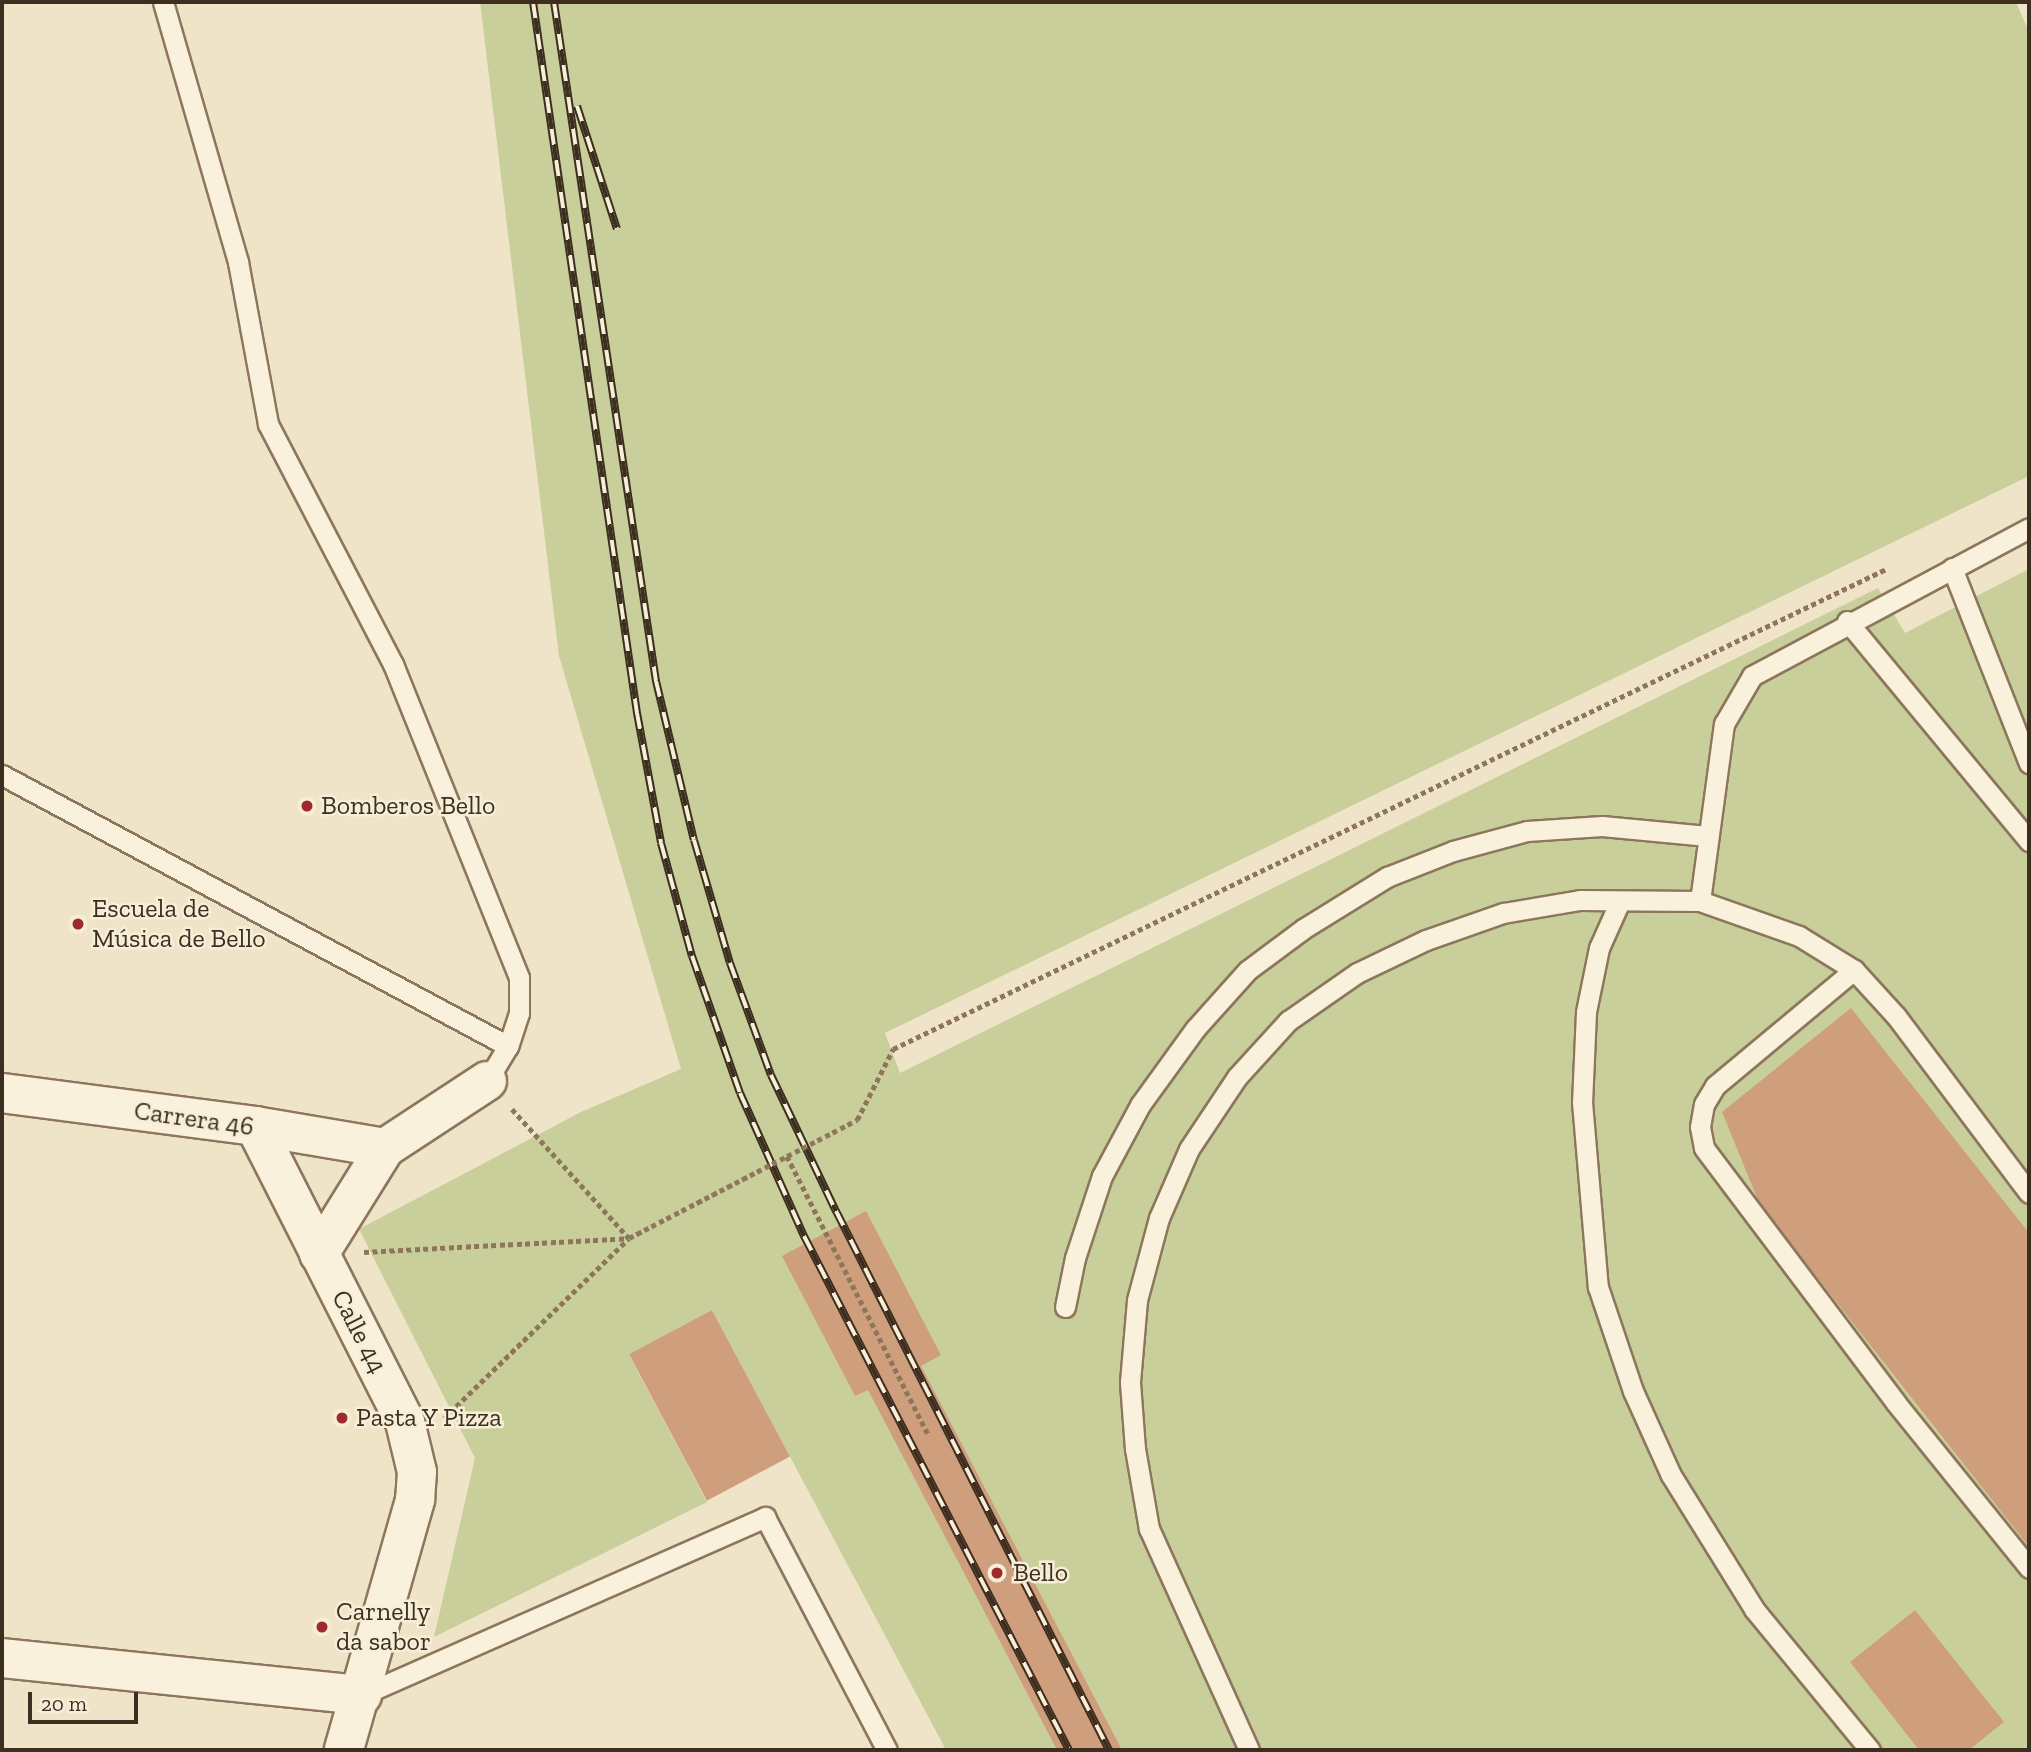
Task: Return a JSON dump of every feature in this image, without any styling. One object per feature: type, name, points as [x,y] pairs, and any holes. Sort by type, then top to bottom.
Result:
[{"type":"street","points":[[319,1254],[385,1148],[487,1081]]},
{"type":"street","name":"Carrera 46","points":[[2,1093],[255,1126],[385,1148]]},
{"type":"street","name":"Calle 44","points":[[255,1126],[405,1422],[413,1448],[415,1500],[362,1695],[344,1750]]},
{"type":"street","points":[[2,1658],[362,1695]]},
{"type":"lane","points":[[163,2],[238,262],[268,424],[393,664],[513,956],[520,992],[508,1046],[487,1081]]},
{"type":"lane","points":[[1700,901],[1724,724],[1752,676],[1847,621],[2029,528]]},
{"type":"lane","points":[[1952,568],[2029,763]]},
{"type":"lane","points":[[1847,621],[2029,841]]},
{"type":"lane","points":[[2,775],[508,1046]]},
{"type":"lane","points":[[1065,1307],[1075,1258],[1102,1176],[1140,1105],[1195,1029],[1248,970],[1303,929],[1387,877],[1453,851],[1527,831],[1602,826],[1708,836]]},
{"type":"lane","points":[[1249,1750],[1149,1530],[1135,1449],[1130,1382],[1138,1300],[1159,1218],[1184,1160],[1237,1077],[1288,1021],[1357,973],[1426,940],[1503,913],[1580,900],[1700,901],[1799,936],[1854,970],[1896,1016],[2029,1193]]},
{"type":"lane","points":[[1620,901],[1599,948],[1586,1012],[1582,1102],[1598,1287],[1633,1391],[1671,1475],[1754,1609],[1870,1750]]},
{"type":"lane","points":[[1854,970],[1715,1086],[1700,1127],[1704,1148],[1896,1403],[2029,1568]]},
{"type":"lane","points":[[362,1695],[765,1517],[887,1750]]},
{"type":"path","points":[[413,1448],[629,1238],[857,1120],[893,1049],[1894,565],[1906,591]]},
{"type":"path","points":[[487,1081],[629,1238]]},
{"type":"path","points":[[788,1156],[928,1434]]},
{"type":"path","points":[[319,1254],[629,1238]]},
{"type":"green space","points":[[480,2],[2016,2],[2029,32],[2029,476],[885,1033],[900,1073],[1878,588],[1905,633],[2029,569],[2029,1750],[946,1750],[712,1310],[629,1355],[707,1502],[434,1637],[475,1458],[359,1229],[581,1112],[681,1069],[559,656]]},
{"type":"building","points":[[1851,1008],[2029,1233],[2029,1547],[1760,1205],[1722,1112]]},
{"type":"building","name":"Bello","points":[[866,1211],[941,1355],[921,1366],[1122,1750],[1057,1750],[868,1390],[855,1396],[782,1256]]},
{"type":"building","points":[[712,1310],[790,1457],[707,1501],[629,1354]]},
{"type":"building","points":[[1915,1610],[2004,1722],[1969,1750],[1919,1750],[1850,1662]]},
{"type":"railway","points":[[533,2],[637,713],[661,843],[692,956],[740,1093],[804,1236],[1069,1750]]},
{"type":"railway","points":[[554,2],[656,681],[694,840],[730,963],[771,1075],[836,1211],[1109,1750]]},
{"type":"railway","points":[[577,106],[617,229]]},
{"type":"place","name":"Bomberos Bello","points":[[307,806]]},
{"type":"place","name":"Escuela de Música de Bello","points":[[78,924]]},
{"type":"place","name":"Pasta Y Pizza","points":[[342,1418]]},
{"type":"place","name":"Bello","points":[[997,1573]]},
{"type":"place","name":"Carnelly da sabor","points":[[322,1627]]}]
